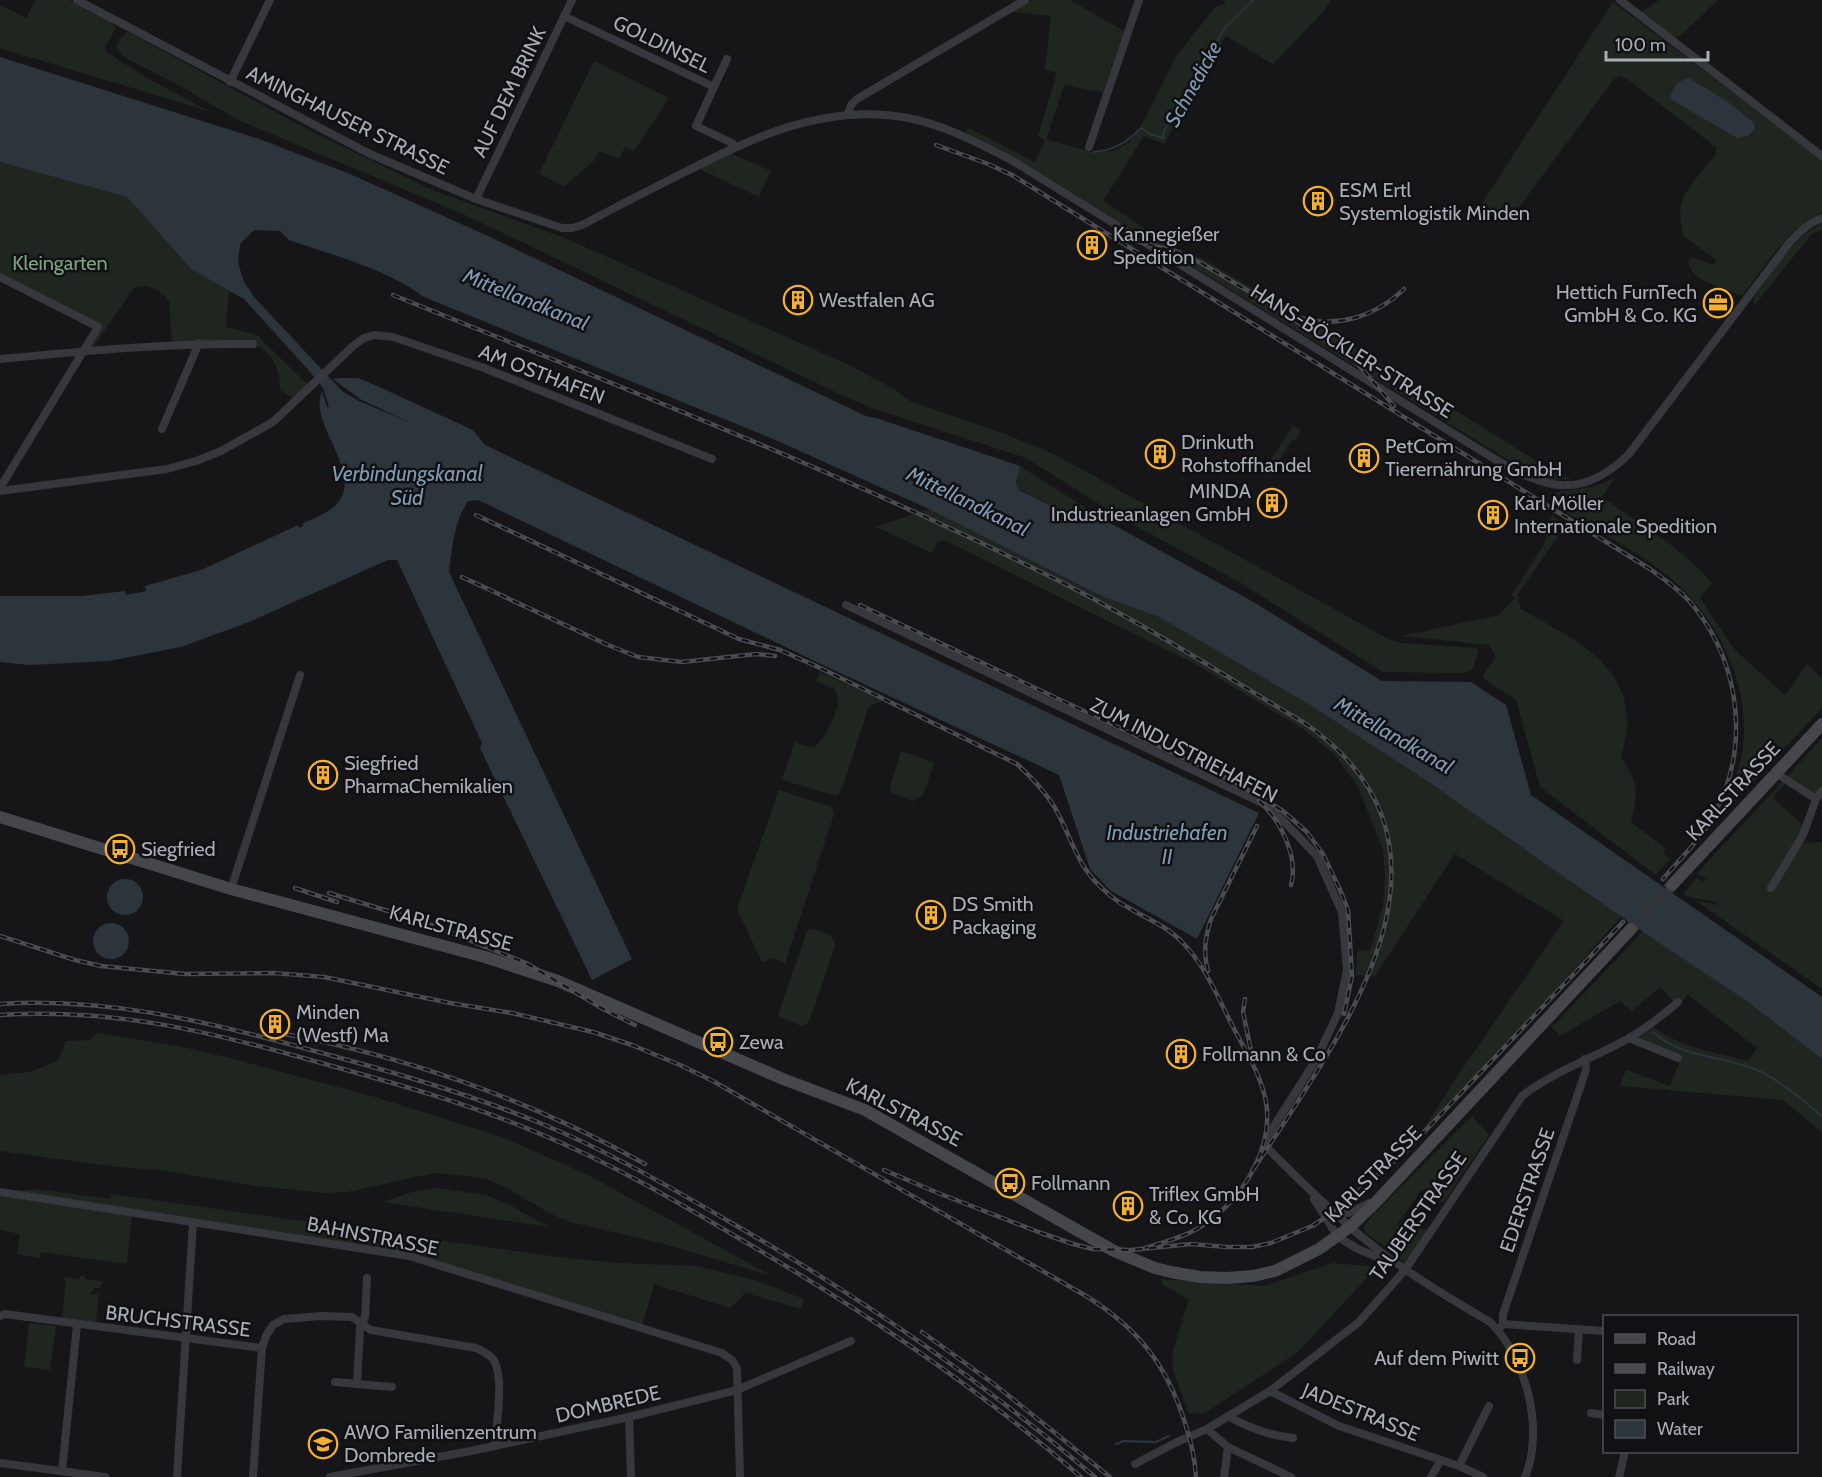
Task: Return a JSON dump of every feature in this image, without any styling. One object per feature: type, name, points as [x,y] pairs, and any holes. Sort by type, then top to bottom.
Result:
[{"type":"street","name":"AMINGHAUSER STRASSE","points":[[77,0],[370,154],[476,199],[554,226],[572,228],[582,225],[735,147],[798,123],[848,114]]},
{"type":"street","points":[[230,82],[270,0]]},
{"type":"street","name":"AUF DEM BRINK","points":[[476,199],[572,0]]},
{"type":"street","points":[[848,114],[851,105],[857,99],[1025,0]]},
{"type":"street","points":[[1089,147],[1139,0]]},
{"type":"street","points":[[1620,0],[1822,156]]},
{"type":"street","name":"GOLDINSEL","points":[[564,16],[714,87]]},
{"type":"street","points":[[728,59],[696,126],[732,143],[735,147]]},
{"type":"street","name":"HANS-BÖCKLER-STRASSE","points":[[848,114],[892,115],[931,123],[1004,156],[1508,466],[1535,481],[1558,486],[1593,480],[1610,470],[1629,454],[1789,243],[1800,231],[1822,218]]},
{"type":"street","points":[[0,277],[98,327],[0,490]]},
{"type":"street","name":"AM OSTHAFEN","points":[[0,490],[167,469],[196,461],[236,444],[273,422],[357,343],[364,338],[384,335],[484,368],[712,459]]},
{"type":"street","points":[[162,429],[199,343]]},
{"type":"street","points":[[0,359],[84,350],[199,343],[253,344]]},
{"type":"street","name":"ZUM INDUSTRIEHAFEN","points":[[846,605],[1262,803],[1274,811],[1317,856],[1342,912],[1347,970],[1338,1012],[1316,1060],[1267,1137],[1266,1148],[1309,1191],[1365,1240],[1406,1270]]},
{"type":"street","points":[[231,889],[300,675]]},
{"type":"street","name":"KARLSTRASSE","points":[[1672,885],[1822,724]]},
{"type":"street","points":[[1776,773],[1816,799]]},
{"type":"street","points":[[1771,888],[1803,835],[1816,799],[1822,791]]},
{"type":"street","name":"KARLSTRASSE","points":[[0,818],[231,889],[485,957],[558,981],[783,1079],[853,1104],[969,1167],[1114,1251],[1155,1268],[1200,1277],[1253,1276],[1275,1271],[1338,1237],[1387,1191],[1631,929]]},
{"type":"street","name":"TAUBERSTRASSE","points":[[1135,1464],[1229,1417],[1270,1391],[1359,1322],[1406,1270],[1516,1102],[1532,1088],[1629,1038],[1678,1002]]},
{"type":"street","points":[[1629,1038],[1678,1058]]},
{"type":"street","name":"EDERSTRASSE","points":[[1500,1327],[1586,1070],[1585,1059]]},
{"type":"street","name":"ZUM INDUSTRIEHAFEN","points":[[1309,1191],[1338,1237]]},
{"type":"street","points":[[1334,1212],[1349,1213],[1364,1207],[1387,1191]]},
{"type":"street","name":"BAHNSTRASSE","points":[[0,1192],[409,1256],[722,1353],[732,1360],[736,1368],[740,1477]]},
{"type":"street","points":[[177,1477],[193,1222]]},
{"type":"street","points":[[1338,1237],[1358,1249],[1406,1270],[1500,1327],[1603,1331]]},
{"type":"street","points":[[357,1384],[360,1328],[365,1317],[367,1278]]},
{"type":"street","name":"BRUCHSTRASSE","points":[[0,1316],[5,1314],[262,1348],[273,1325],[284,1319],[322,1316],[352,1317],[371,1330],[477,1348],[493,1359],[498,1378],[495,1446]]},
{"type":"street","points":[[62,1471],[77,1325]]},
{"type":"street","points":[[1500,1327],[1514,1355],[1527,1391],[1531,1412],[1533,1451],[1525,1477]]},
{"type":"street","points":[[1577,1360],[1580,1329]]},
{"type":"street","name":"DOMBREDE","points":[[330,1477],[389,1468],[495,1446],[737,1390],[851,1341]]},
{"type":"street","points":[[254,1477],[262,1348]]},
{"type":"street","points":[[335,1382],[392,1387]]},
{"type":"street","name":"JADESTRASSE","points":[[1270,1391],[1339,1425],[1459,1466],[1483,1477]]},
{"type":"street","points":[[1459,1466],[1489,1406]]},
{"type":"street","points":[[1591,1413],[1603,1415]]},
{"type":"street","points":[[628,1417],[631,1477]]},
{"type":"street","points":[[1229,1417],[1274,1436],[1293,1438]]},
{"type":"street","points":[[1207,1429],[1228,1447],[1290,1477]]},
{"type":"street","points":[[1224,1477],[1228,1447]]},
{"type":"street","points":[[1619,1477],[1625,1453]]},
{"type":"street","points":[[1431,1477],[1441,1460]]},
{"type":"street","points":[[0,1463],[105,1477]]},
{"type":"green space","points":[[36,0],[69,0],[112,23],[116,28],[105,48],[106,52],[149,79],[211,112],[0,48],[0,5],[26,18]]},
{"type":"green space","points":[[1032,0],[1070,0],[1124,31],[1103,92],[1064,85],[1046,139],[1091,152],[1115,151],[1131,140],[1141,126],[1175,58],[1215,7],[1226,3],[1223,0],[1331,0],[1323,12],[1273,64],[1226,36],[1164,144],[1144,136],[1103,201],[1172,246],[1203,259],[1371,358],[1556,473],[1572,479],[1551,480],[1533,475],[1022,162],[965,132],[969,128],[1035,162],[1045,140],[1038,136],[1057,72],[1045,70],[1051,16],[1011,12]]},
{"type":"green space","points":[[1659,0],[1718,0],[1680,36],[1673,38],[1640,13]]},
{"type":"green space","points":[[1613,2],[1822,160],[1822,212],[1788,237],[1744,293],[1739,295],[1701,279],[1695,274],[1688,262],[1692,257],[1713,265],[1717,260],[1683,236],[1680,214],[1684,196],[1716,154],[1716,147],[1620,76],[1615,78],[1508,222],[1482,203]]},
{"type":"green space","points":[[128,32],[316,134],[435,191],[565,238],[849,365],[894,389],[910,401],[1005,434],[1054,454],[1390,640],[1402,643],[1476,648],[1479,651],[1472,669],[1458,673],[1383,672],[1239,582],[1123,519],[1026,458],[850,399],[463,214],[238,120],[124,57],[116,48],[121,37]]},
{"type":"green space","points":[[594,61],[669,98],[634,151],[625,147],[619,159],[599,151],[593,162],[564,186],[539,174]]},
{"type":"green space","points":[[730,153],[771,171],[759,197],[699,169]]},
{"type":"green space","name":"Kleingarten","points":[[0,162],[127,197],[191,269],[229,290],[226,327],[257,335],[310,387],[296,400],[280,390],[279,375],[274,362],[265,351],[253,344],[172,345],[169,301],[158,291],[144,286],[134,288],[89,353],[84,350],[98,327],[0,277]]},
{"type":"green space","points":[[1822,223],[1822,230],[1811,235],[1754,306],[1754,297],[1792,246]]},
{"type":"green space","points":[[1293,425],[1301,431],[1295,441],[1292,440],[1270,475],[1266,473],[1267,466]]},
{"type":"green space","points":[[1020,466],[1110,523],[1074,517],[1019,489],[1016,483]]},
{"type":"green space","points":[[1615,478],[1602,497],[1660,537],[1688,559],[1712,583],[1700,598],[1734,649],[1785,695],[1807,664],[1822,678],[1822,708],[1722,816],[1719,815],[1740,764],[1744,723],[1742,700],[1736,678],[1718,635],[1691,598],[1662,571],[1617,541],[1554,506],[1555,492],[1592,487]]},
{"type":"green space","points":[[929,509],[1107,598],[1159,617],[1310,705],[1430,783],[1622,916],[1409,1152],[1454,1081],[1564,921],[1455,854],[1374,977],[1356,975],[1357,951],[1370,951],[1383,905],[1385,878],[1383,850],[1358,787],[1334,754],[1303,729],[1195,664],[944,540],[937,542],[932,553],[876,527]]},
{"type":"green space","points":[[1552,515],[1566,525],[1517,595],[1521,609],[1589,650],[1615,678],[1623,696],[1627,716],[1621,758],[1634,781],[1636,795],[1631,822],[1666,849],[1663,853],[1670,859],[1656,875],[1540,787],[1516,700],[1484,679],[1483,675],[1494,661],[1495,655],[1489,645],[1401,636],[1499,615],[1515,598],[1512,595],[1544,544]]},
{"type":"green space","points":[[820,672],[882,701],[871,705],[868,709],[842,788],[836,796],[782,780],[795,742],[804,746],[814,746],[826,733],[835,713],[838,703],[834,688],[816,682]]},
{"type":"green space","points":[[1822,738],[1822,788],[1817,795],[1787,777]]},
{"type":"green space","points":[[901,751],[934,763],[923,795],[913,801],[889,791]]},
{"type":"green space","points":[[1784,780],[1786,782],[1773,798],[1807,829],[1802,843],[1822,842],[1822,989],[1696,901],[1720,905],[1717,902],[1683,894],[1697,878],[1704,882],[1706,879],[1697,873]]},
{"type":"green space","points":[[779,790],[832,807],[834,814],[785,963],[773,958],[762,962],[737,909]]},
{"type":"green space","points":[[814,929],[831,936],[835,946],[810,1019],[807,1024],[801,1026],[778,1015],[807,931]]},
{"type":"green space","points":[[1643,931],[1745,1000],[1822,1059],[1822,1132],[1783,1100],[1620,1086],[1626,1070],[1670,1086],[1681,1058],[1635,1040],[1654,1028],[1687,1045],[1748,1061],[1757,1048],[1688,995],[1678,1006],[1660,987],[1632,1011],[1620,1001],[1560,1036],[1552,1027]]},
{"type":"green space","points":[[97,1033],[179,1046],[234,1059],[375,1097],[502,1137],[588,1175],[772,1276],[664,1244],[570,1222],[486,1179],[434,1173],[347,1192],[325,1193],[256,1186],[159,1170],[117,1167],[0,1151],[0,1075],[29,1072],[58,1061],[66,1041],[90,1040]]},
{"type":"green space","points":[[1472,1116],[1489,1135],[1443,1203],[1422,1189],[1392,1232],[1405,1218],[1430,1232],[1408,1265],[1366,1233],[1364,1228],[1371,1217]]},
{"type":"green space","points":[[436,1188],[486,1195],[512,1206],[549,1227],[383,1202],[412,1192]]},
{"type":"green space","points":[[35,1189],[110,1199],[111,1194],[565,1258],[696,1266],[755,1280],[804,1299],[801,1309],[746,1293],[730,1308],[654,1284],[642,1326],[409,1256],[16,1191]]},
{"type":"green space","points":[[0,1196],[132,1215],[127,1264],[41,1252],[40,1258],[17,1254],[20,1234],[0,1230]]},
{"type":"green space","points":[[1333,1263],[1377,1267],[1298,1352],[1205,1413],[1189,1414],[1173,1371],[1173,1350],[1189,1299],[1163,1285],[1161,1279],[1264,1286]]},
{"type":"green space","points":[[80,1276],[103,1282],[99,1288],[95,1288],[89,1294],[97,1295],[99,1291],[96,1322],[62,1318],[66,1282],[63,1279],[66,1277],[79,1280]]},
{"type":"green space","points":[[29,1323],[56,1326],[50,1370],[24,1367]]},
{"type":"water","points":[[0,57],[262,140],[350,174],[488,236],[866,416],[1020,466],[1016,483],[1019,490],[1074,517],[1110,523],[1250,600],[1382,681],[1471,682],[1506,705],[1531,795],[1822,997],[1822,1059],[1745,1000],[1430,783],[1310,705],[1159,617],[1104,597],[929,509],[773,439],[424,297],[376,270],[289,240],[280,231],[254,230],[240,244],[238,262],[243,280],[254,297],[342,391],[359,401],[411,423],[360,399],[334,380],[335,378],[358,378],[473,430],[485,445],[1259,813],[1197,939],[1111,891],[1090,869],[1059,775],[478,500],[468,501],[463,509],[454,535],[449,572],[632,959],[592,980],[480,748],[482,743],[397,560],[388,560],[249,622],[181,647],[109,661],[29,665],[0,662],[0,596],[82,596],[125,591],[126,595],[146,591],[145,586],[201,570],[298,525],[299,528],[303,526],[302,524],[331,509],[341,499],[344,474],[320,409],[322,391],[327,407],[329,407],[323,388],[244,299],[191,269],[127,197],[0,162]]},
{"type":"water","points":[[1689,78],[1728,102],[1754,123],[1755,129],[1748,136],[1737,138],[1670,99],[1676,85]]},
{"type":"water","points":[[125,879],[137,885],[143,897],[137,909],[125,915],[113,909],[107,897],[113,885]]},
{"type":"water","points":[[111,923],[123,929],[129,941],[123,953],[111,959],[99,953],[93,941],[99,929]]},
{"type":"waterway","name":"Schnedicke","points":[[1093,152],[1108,150],[1120,145],[1141,128],[1163,138],[1164,131],[1225,28],[1253,0]]},
{"type":"waterway","points":[[1653,1032],[1663,1040],[1686,1051],[1737,1063],[1759,1071],[1787,1088],[1822,1116]]},
{"type":"waterway","points":[[1116,1444],[1124,1441],[1156,1442],[1169,1436]]},
{"type":"tunnel","points":[[1631,929],[1672,885]]},
{"type":"railway","points":[[936,145],[1012,175],[1650,569],[1685,597],[1711,632],[1723,657],[1731,683],[1736,738],[1732,766],[1724,792],[1712,818],[1663,879]]},
{"type":"railway","points":[[1121,237],[1177,252],[1201,263],[1275,307],[1356,362],[1394,406]]},
{"type":"railway","points":[[1297,317],[1326,322],[1354,318],[1381,307],[1404,289]]},
{"type":"railway","points":[[393,295],[798,460],[958,532],[1072,587],[1306,724],[1359,774],[1386,828],[1391,885],[1379,944],[1355,1004],[1323,1062],[1253,1170]]},
{"type":"railway","points":[[476,515],[739,639],[780,650],[816,666],[1017,764],[1038,784],[1060,817],[1082,863],[1094,880],[1114,899],[1176,936],[1197,960],[1210,980],[1255,1068],[1265,1097],[1266,1133],[1262,1150],[1245,1183],[1234,1198],[1222,1211],[1193,1231],[1145,1248]]},
{"type":"railway","points":[[462,577],[638,657],[682,662],[756,654],[775,656]]},
{"type":"railway","points":[[860,605],[1238,784],[1283,811],[1307,832],[1323,854],[1348,910],[1352,976],[1344,1014]]},
{"type":"railway","points":[[1259,801],[1274,818],[1286,839],[1292,863],[1291,885]]},
{"type":"railway","points":[[1208,971],[1205,945],[1211,919],[1257,826]]},
{"type":"railway","points":[[295,888],[337,902]]},
{"type":"railway","points":[[329,893],[424,922],[526,963],[635,1025]]},
{"type":"railway","points":[[884,1170],[1041,1233],[1093,1249],[1131,1250],[1191,1244],[1252,1247],[1271,1243],[1312,1226],[1334,1212],[1408,1149],[1623,922]]},
{"type":"railway","points":[[0,936],[101,966],[185,974],[273,973],[324,977],[450,1003],[512,1013],[593,1032],[680,1065],[713,1081],[1086,1296],[1121,1321],[1148,1350],[1169,1383],[1189,1436],[1196,1477]]},
{"type":"railway","points":[[1245,999],[1243,1012],[1251,1051]]},
{"type":"railway","points":[[0,1004],[78,1004],[117,1008],[155,1013],[231,1029],[425,1082],[483,1101],[565,1134],[683,1195],[825,1279],[963,1373],[1095,1477]]},
{"type":"railway","points":[[0,1015],[82,1015],[197,1031],[427,1093],[511,1122],[564,1144],[687,1208],[825,1290],[957,1379],[1041,1443],[1081,1477]]},
{"type":"railway","points":[[274,1032],[370,1053],[465,1083],[557,1120],[645,1164]]},
{"type":"railway","points":[[922,1332],[994,1384],[1110,1477]]},
{"type":"place","name":"ESM Ertl Systemlogistik Minden","points":[[1318,201]]},
{"type":"place","name":"Kannegießer Spedition","points":[[1092,245]]},
{"type":"place","name":"Westfalen AG","points":[[798,300]]},
{"type":"place","name":"Hettich FurnTech GmbH & Co. KG","points":[[1718,303]]},
{"type":"place","name":"Drinkuth Rohstoffhandel","points":[[1160,454]]},
{"type":"place","name":"PetCom Tierernährung GmbH","points":[[1364,458]]},
{"type":"place","name":"MINDA Industrieanlagen GmbH","points":[[1272,503]]},
{"type":"place","name":"Karl Möller Internationale Spedition","points":[[1493,515]]},
{"type":"place","name":"Siegfried PharmaChemikalien","points":[[323,775]]},
{"type":"place","name":"Siegfried","points":[[120,849]]},
{"type":"place","name":"DS Smith Packaging","points":[[931,915]]},
{"type":"place","name":"Minden (Westf) Ma","points":[[275,1024]]},
{"type":"place","name":"Zewa","points":[[718,1042]]},
{"type":"place","name":"Follmann & Co","points":[[1181,1054]]},
{"type":"place","name":"Follmann","points":[[1010,1183]]},
{"type":"place","name":"Triflex GmbH & Co. KG","points":[[1128,1206]]},
{"type":"place","name":"Auf dem Piwitt","points":[[1520,1358]]},
{"type":"place","name":"AWO Familienzentrum Dombrede","points":[[323,1444]]},
{"type":"water label","name":"Mittellandkanal","points":[[526,299]]},
{"type":"water label","name":"Verbindungskanal Süd","points":[[407,485]]},
{"type":"water label","name":"Mittellandkanal","points":[[968,501]]},
{"type":"water label","name":"Mittellandkanal","points":[[1394,735]]},
{"type":"water label","name":"Industriehafen II","points":[[1167,844]]}]
